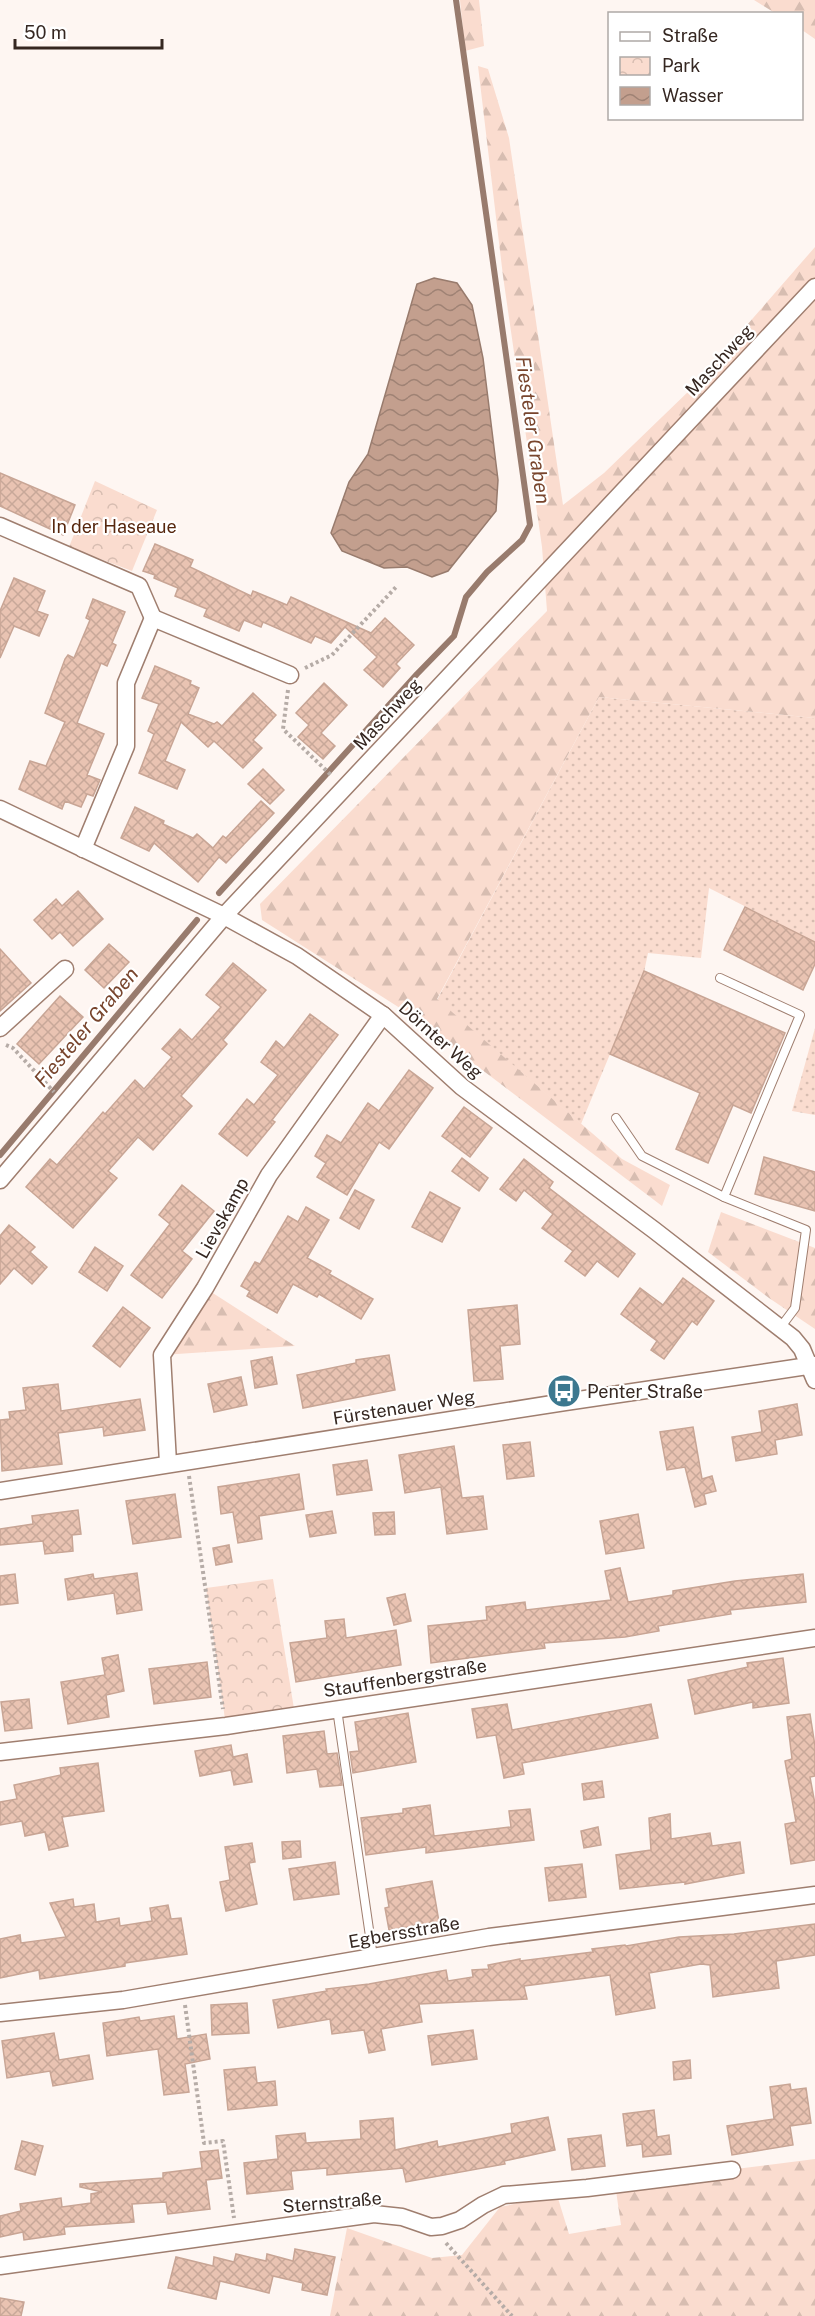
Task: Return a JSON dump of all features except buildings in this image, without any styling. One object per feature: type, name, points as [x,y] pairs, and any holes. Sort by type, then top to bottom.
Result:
[{"type":"street","name":"Maschweg","points":[[0,1180],[224,916],[815,286]]},
{"type":"street","points":[[0,526],[139,586],[153,618],[290,675]]},
{"type":"street","points":[[83,849],[126,746],[126,683],[153,618]]},
{"type":"street","name":"Dörnter Weg","points":[[0,809],[224,916],[297,956],[383,1015],[462,1087],[654,1230],[780,1328],[802,1349],[813,1371]]},
{"type":"street","points":[[0,1028],[65,969]]},
{"type":"street","name":"Lievskamp","points":[[168,1463],[162,1355],[205,1288],[269,1175],[383,1015]]},
{"type":"street","name":"Fürstenauer Weg","points":[[0,1491],[565,1402],[813,1371]]},
{"type":"street","name":"Stauffenbergstraße","points":[[0,1752],[226,1726],[815,1638]]},
{"type":"street","name":"Egbersstraße","points":[[0,2013],[123,2000],[489,1937],[815,1895]]},
{"type":"street","points":[[431,2227],[460,2220],[504,2195],[586,2188],[732,2169]]},
{"type":"street","name":"Sternstraße","points":[[0,2266],[374,2214],[402,2217],[431,2227]]},
{"type":"lane","points":[[720,978],[800,1015],[724,1197]]},
{"type":"lane","points":[[616,1118],[642,1156],[724,1197],[806,1230],[795,1308],[780,1328]]},
{"type":"lane","points":[[336,1709],[373,1957]]},
{"type":"path","points":[[334,778],[283,729],[290,675],[332,654],[397,586]]},
{"type":"path","points":[[0,1041],[13,1048],[50,1088]]},
{"type":"path","points":[[186,1461],[226,1726]]},
{"type":"path","points":[[183,1989],[204,2143],[223,2141],[236,2232]]},
{"type":"path","points":[[431,2227],[512,2316]]},
{"type":"green space","points":[[460,0],[479,0],[484,46],[465,51]]},
{"type":"green space","points":[[754,0],[815,0],[815,39],[803,31],[803,12],[773,12]]},
{"type":"green space","points":[[478,66],[488,69],[509,138],[563,505],[604,473],[692,388],[815,247],[815,718],[599,697],[437,999],[622,1159],[670,1185],[662,1206],[403,1010],[262,920],[260,904],[547,611],[542,547],[503,276]]},
{"type":"green space","name":"In der Haseaue","points":[[95,481],[157,510],[132,571],[69,547]]},
{"type":"green space","points":[[599,697],[815,718],[815,942],[709,888],[701,958],[648,953],[644,972],[581,1124],[437,1000]]},
{"type":"green space","points":[[815,1028],[815,1115],[792,1111]]},
{"type":"green space","points":[[721,1212],[815,1248],[815,1329],[708,1252]]},
{"type":"green space","points":[[205,1288],[295,1346],[162,1355]]},
{"type":"green space","points":[[273,1579],[295,1715],[226,1726],[206,1588]]},
{"type":"green space","points":[[815,2159],[815,2316],[330,2316],[347,2228],[432,2258],[462,2255],[500,2207],[557,2195],[569,2234],[621,2225],[615,2184]]},
{"type":"water","points":[[434,278],[457,283],[472,305],[483,358],[498,480],[496,511],[448,571],[432,577],[407,567],[384,568],[342,551],[331,533],[349,482],[368,454],[417,284]]},
{"type":"waterway","name":"Fiesteler Graben","points":[[219,893],[454,636],[466,597],[487,572],[522,540],[530,525],[456,0]]},
{"type":"waterway","name":"Fiesteler Graben","points":[[0,1155],[197,920]]},
{"type":"place","name":"Penter Straße","points":[[564,1391]]}]
